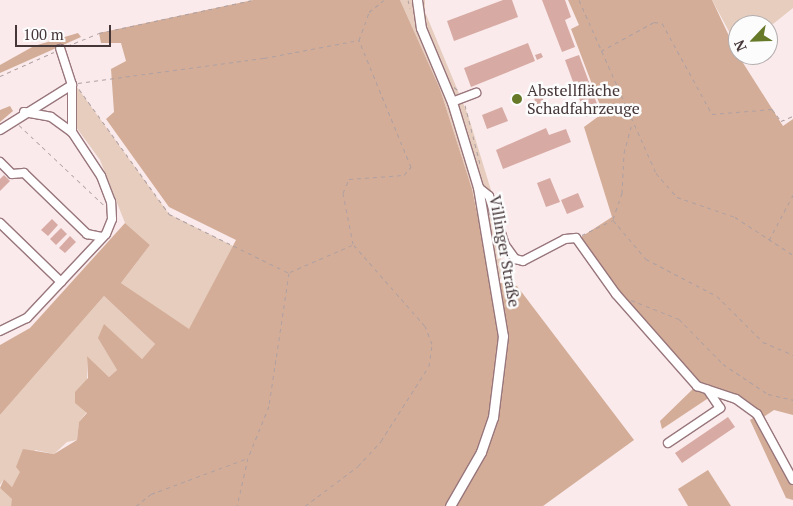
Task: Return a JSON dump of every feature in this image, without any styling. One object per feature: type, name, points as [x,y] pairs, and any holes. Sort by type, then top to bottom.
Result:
[{"type":"main road","name":"Villinger Straße","points":[[417,0],[421,28],[452,102],[478,187],[501,304],[503,362],[481,452],[450,506]]},
{"type":"lane","points":[[60,50],[72,85],[72,132]]},
{"type":"lane","points":[[0,130],[24,112],[72,85]]},
{"type":"lane","points":[[452,102],[476,93]]},
{"type":"lane","points":[[0,330],[27,318],[102,238],[112,219],[111,208],[89,152],[72,132],[52,117],[24,112]]},
{"type":"lane","points":[[0,162],[12,174],[24,173],[87,234],[102,238]]},
{"type":"lane","points":[[478,187],[489,196],[505,245],[515,259],[523,262],[565,239],[576,238],[616,294],[697,386],[736,399],[758,414],[793,480]]},
{"type":"lane","points":[[0,223],[61,282]]},
{"type":"lane","points":[[668,443],[720,408],[708,390]]},
{"type":"path","points":[[0,76],[99,33],[253,0]]},
{"type":"path","points":[[305,506],[358,466],[381,441],[429,366],[432,344],[425,326],[353,244],[343,193],[349,179],[404,175],[411,167],[359,40],[369,12],[384,0]]},
{"type":"path","points":[[579,0],[600,52],[656,173],[677,197],[735,217],[793,255]]},
{"type":"path","points":[[600,52],[654,22],[662,23],[712,114],[772,109],[781,121],[793,116]]},
{"type":"path","points":[[289,273],[169,214],[72,85],[359,40]]},
{"type":"path","points":[[14,119],[100,203],[111,208]]},
{"type":"path","points":[[576,238],[613,220],[622,194],[624,153],[632,123]]},
{"type":"path","points":[[769,240],[793,195]]},
{"type":"path","points":[[613,220],[646,259],[717,296],[763,342],[793,355]]},
{"type":"path","points":[[237,506],[248,458],[269,406],[289,273],[309,260],[353,244]]},
{"type":"path","points":[[616,294],[679,319],[748,381],[768,394],[793,400]]},
{"type":"path","points":[[136,506],[151,494],[248,458]]},
{"type":"shaded area","points":[[253,0],[400,0],[440,89],[472,189],[491,281],[517,286],[634,440],[543,506],[11,506],[12,499],[0,488],[4,479],[12,487],[20,472],[16,467],[23,449],[54,454],[77,440],[79,422],[87,413],[75,403],[75,392],[88,378],[87,356],[109,377],[117,370],[98,338],[104,324],[142,359],[155,344],[104,296],[0,415],[0,345],[30,328],[125,223],[150,245],[121,283],[189,329],[236,240],[169,207],[106,119],[114,112],[111,69],[126,61],[121,43],[101,43],[99,33]]},
{"type":"shaded area","points":[[400,0],[425,0],[425,12],[468,115],[494,200],[488,202],[506,279],[490,278],[472,189],[440,89]]},
{"type":"shaded area","points":[[568,0],[712,0],[728,34],[728,65],[744,65],[783,126],[793,119],[793,415],[774,410],[759,420],[793,485],[793,500],[786,498],[750,420],[756,416],[728,393],[716,393],[662,429],[660,421],[697,385],[589,259],[581,237],[612,217],[584,127],[603,113],[571,29],[579,25]]},
{"type":"shaded area","points":[[712,0],[793,0],[793,8],[778,20],[778,15],[728,15],[728,30]]},
{"type":"shaded area","points":[[78,33],[81,37],[0,73],[0,65],[34,46]]},
{"type":"shaded area","points":[[77,87],[169,214],[233,246],[189,330],[121,283],[150,245],[125,223],[100,160],[76,127]]},
{"type":"shaded area","points":[[10,106],[13,111],[0,122],[0,110]]},
{"type":"shaded area","points":[[104,296],[155,344],[142,359],[104,325],[99,339],[117,370],[109,377],[87,356],[87,412],[79,422],[77,440],[67,442],[54,454],[35,450],[12,487],[4,479],[0,485],[0,415]]},
{"type":"shaded area","points":[[708,470],[731,506],[688,506],[678,489]]},
{"type":"shaded area","points":[[0,488],[13,499],[11,506],[0,506]]},
{"type":"building","points":[[503,0],[512,0],[518,17],[454,41],[447,21]]},
{"type":"building","points":[[542,0],[565,0],[571,17],[565,20],[575,47],[562,52]]},
{"type":"building","points":[[528,43],[535,61],[471,87],[464,68]]},
{"type":"building","points":[[541,53],[543,57],[537,60],[535,55]]},
{"type":"building","points":[[579,55],[600,112],[586,117],[565,60]]},
{"type":"building","points":[[541,94],[545,104],[537,107],[534,98]]},
{"type":"building","points":[[502,107],[508,121],[487,129],[482,115]]},
{"type":"building","points":[[546,128],[549,135],[566,129],[571,142],[503,169],[496,150]]},
{"type":"building","points":[[4,175],[10,181],[0,191],[0,179]]},
{"type":"building","points":[[550,178],[560,202],[546,207],[537,183]]},
{"type":"building","points":[[578,193],[584,207],[567,214],[561,200]]},
{"type":"building","points":[[52,219],[58,225],[48,236],[41,230]]},
{"type":"building","points":[[61,228],[67,234],[56,245],[50,239]]},
{"type":"building","points":[[70,236],[76,242],[65,253],[59,248]]},
{"type":"building","points":[[728,417],[735,427],[682,463],[675,453]]},
{"type":"place","name":"Abstellfläche Schadfahrzeuge","points":[[517,99]]}]
